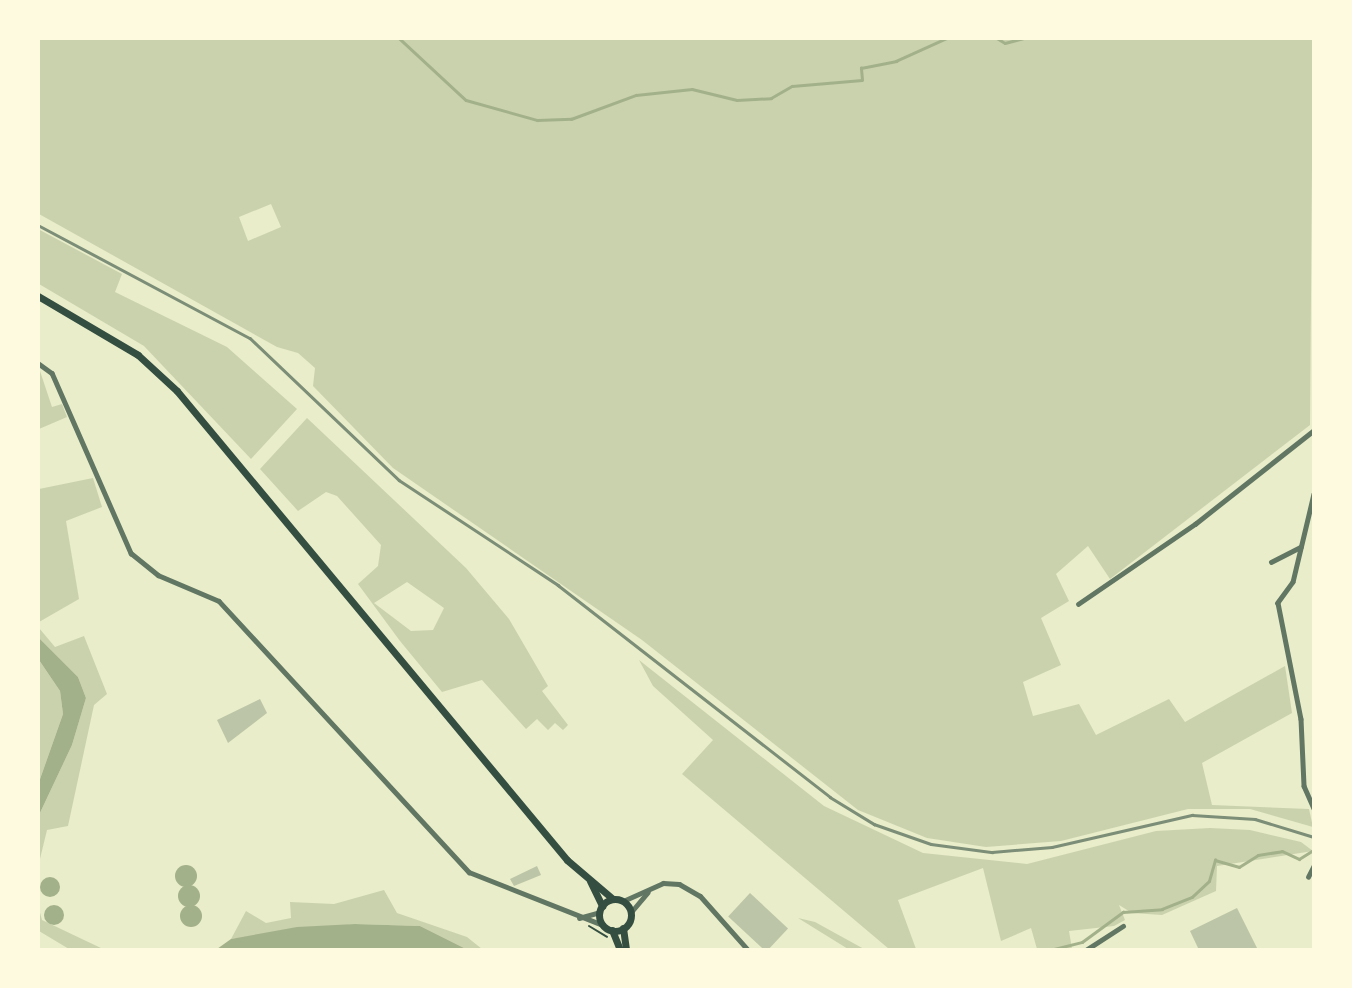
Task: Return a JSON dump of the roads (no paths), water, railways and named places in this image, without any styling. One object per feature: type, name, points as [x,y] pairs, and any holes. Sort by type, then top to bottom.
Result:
[{"type":"main road","points":[[38,296],[138,355],[177,391],[590,881],[613,899],[623,901],[631,912],[624,929],[626,950]]},
{"type":"main road","points":[[590,881],[601,909],[603,925],[612,930],[624,929]]},
{"type":"main road","points":[[601,909],[613,899]]},
{"type":"main road","points":[[612,930],[620,950]]},
{"type":"street","points":[[38,363],[52,373],[131,553],[158,575],[212,596],[469,872],[578,918],[603,925]]},
{"type":"street","points":[[1078,604],[1195,524],[1314,430]]},
{"type":"street","points":[[1314,494],[1293,582],[1278,603],[1301,719],[1304,786],[1314,808]]},
{"type":"street","points":[[1271,562],[1301,546]]},
{"type":"street","points":[[1308,877],[1314,865]]},
{"type":"street","points":[[623,901],[666,883],[693,890],[748,950]]},
{"type":"street","points":[[631,912],[648,892]]},
{"type":"street","points":[[578,918],[601,909]]},
{"type":"street","points":[[1086,950],[1123,926]]},
{"type":"waterway","points":[[399,38],[466,100],[537,120],[571,119],[636,95],[692,89],[737,100],[771,98],[792,86],[862,80],[861,68],[896,61],[947,38]]},
{"type":"waterway","points":[[997,38],[1005,43],[1024,38]]},
{"type":"waterway","points":[[1050,950],[1082,942],[1123,912],[1162,909],[1192,897],[1209,881],[1215,860],[1239,867],[1258,855],[1282,851],[1299,859],[1312,851]]},
{"type":"railway","points":[[38,225],[250,338],[399,480],[558,585],[830,797],[874,824],[931,844],[992,852],[1052,847],[1192,815],[1255,819],[1314,837]]}]
